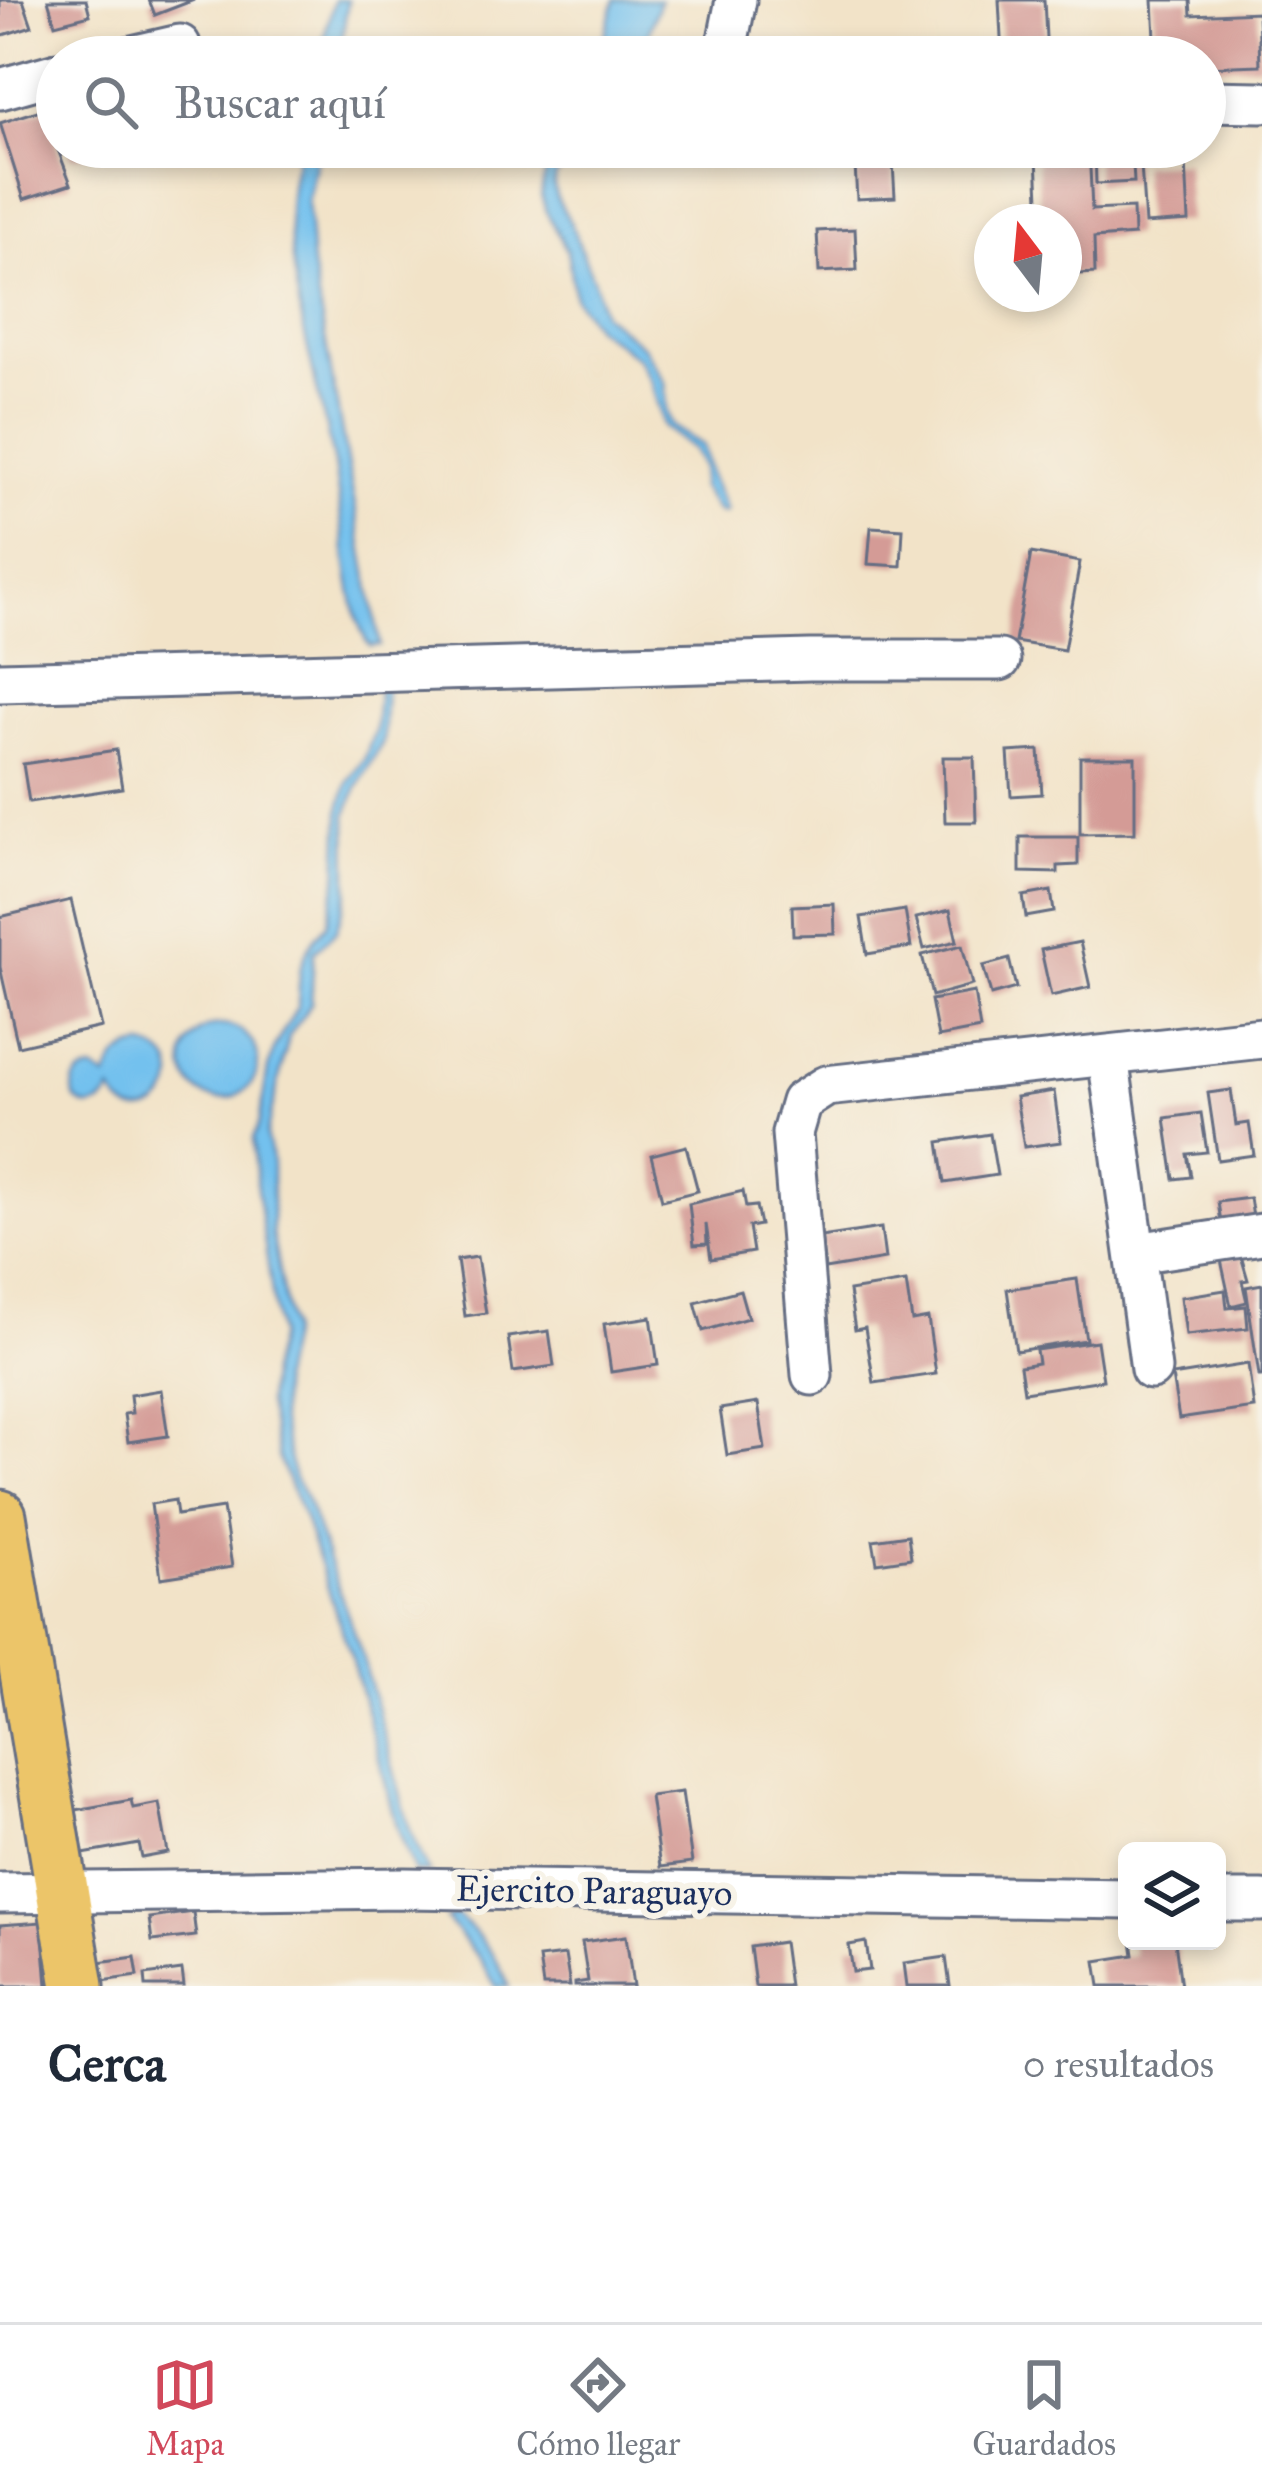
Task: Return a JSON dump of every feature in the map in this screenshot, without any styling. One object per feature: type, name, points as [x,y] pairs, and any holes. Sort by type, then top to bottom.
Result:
[{"type":"main road","points":[[0,1516],[78,1986]]},
{"type":"street","points":[[729,36],[736,0]]},
{"type":"street","points":[[0,89],[36,79]]},
{"type":"street","points":[[1226,101],[1262,102]]},
{"type":"street","points":[[0,682],[810,660],[1000,660]]},
{"type":"street","points":[[812,1375],[792,1132],[801,1102],[826,1086],[1262,1038]]},
{"type":"street","points":[[1108,1056],[1151,1369]]},
{"type":"street","points":[[1136,1252],[1262,1234]]},
{"type":"street","name":"Ejercito Paraguayo","points":[[0,1893],[404,1888],[1118,1899]]},
{"type":"street","points":[[1226,1901],[1262,1901]]},
{"type":"water","points":[[334,0],[348,0],[342,36],[325,36]]},
{"type":"water","points":[[615,0],[660,0],[647,36],[605,36]]},
{"type":"water","points":[[295,168],[314,168],[307,200],[312,266],[380,645],[370,646],[362,633],[346,561],[334,465],[297,295],[290,238]]},
{"type":"water","points":[[546,168],[562,168],[556,175],[556,197],[595,284],[603,314],[643,346],[665,383],[672,426],[702,445],[726,511],[716,510],[701,487],[702,467],[693,449],[664,427],[639,359],[595,327],[575,298],[567,251],[541,195]]},
{"type":"water","points":[[379,685],[386,686],[383,742],[347,814],[348,893],[336,931],[314,952],[311,1004],[289,1036],[266,1135],[272,1161],[272,1234],[290,1331],[280,1379],[280,1419],[294,1478],[306,1498],[362,1655],[410,1830],[429,1872],[415,1872],[398,1829],[351,1656],[279,1460],[267,1404],[278,1335],[253,1139],[275,1046],[298,1006],[305,955],[327,924],[337,882],[340,808],[348,781],[365,758],[375,730]]},
{"type":"water","points":[[221,1025],[247,1036],[258,1062],[247,1088],[221,1099],[195,1088],[184,1062],[195,1036]]},
{"type":"water","points":[[144,1046],[163,1055],[172,1068],[172,1083],[154,1107],[140,1111],[125,1107],[111,1091],[94,1106],[74,1097],[78,1076],[92,1070],[107,1078],[120,1055]]},
{"type":"water","points":[[456,1915],[487,1947],[509,1986],[496,1986],[446,1919]]},
{"type":"building","points":[[0,0],[23,0],[32,26],[0,36]]},
{"type":"building","points":[[48,0],[86,0],[90,15],[55,24]]},
{"type":"building","points":[[149,0],[194,0],[155,15]]},
{"type":"building","points":[[999,0],[1044,0],[1046,36],[1001,36]]},
{"type":"building","points":[[1153,0],[1190,0],[1191,15],[1258,12],[1260,65],[1226,66],[1226,36],[1155,36]]},
{"type":"building","points":[[36,112],[36,168],[65,168],[71,184],[24,199],[0,123]]},
{"type":"building","points":[[855,168],[893,168],[895,197],[857,199]]},
{"type":"building","points":[[1038,168],[1090,168],[1092,210],[1133,208],[1134,235],[1094,238],[1095,273],[1082,274],[1082,204],[1039,204]]},
{"type":"building","points":[[1096,168],[1133,168],[1134,182],[1096,184]]},
{"type":"building","points":[[1141,168],[1186,168],[1189,221],[1145,224]]},
{"type":"building","points":[[855,229],[857,270],[819,272],[817,231]]},
{"type":"building","points":[[871,527],[903,529],[901,566],[868,564]]},
{"type":"building","points":[[1031,553],[1080,562],[1064,650],[1015,642]]},
{"type":"building","points":[[116,750],[122,788],[29,802],[23,764]]},
{"type":"building","points":[[1039,750],[1042,794],[1011,796],[1008,752]]},
{"type":"building","points":[[943,757],[974,757],[976,822],[945,822]]},
{"type":"building","points":[[1080,757],[1135,757],[1135,833],[1080,834]]},
{"type":"building","points":[[1020,837],[1078,837],[1078,865],[1058,866],[1058,873],[1020,872]]},
{"type":"building","points":[[1051,891],[1054,912],[1026,917],[1023,896]]},
{"type":"building","points":[[71,900],[101,1027],[18,1046],[0,967],[0,917]]},
{"type":"building","points":[[834,904],[835,934],[793,935],[792,906]]},
{"type":"building","points":[[905,910],[911,947],[867,954],[861,917]]},
{"type":"building","points":[[950,910],[957,941],[924,949],[916,918]]},
{"type":"building","points":[[1080,942],[1090,987],[1051,996],[1041,950]]},
{"type":"building","points":[[962,945],[972,985],[932,996],[922,955]]},
{"type":"building","points":[[1009,959],[1016,988],[991,995],[983,966]]},
{"type":"building","points":[[974,992],[980,1029],[938,1037],[931,1000]]},
{"type":"building","points":[[1231,1090],[1236,1125],[1249,1123],[1254,1155],[1218,1160],[1208,1093]]},
{"type":"building","points":[[1054,1091],[1061,1142],[1024,1147],[1016,1097]]},
{"type":"building","points":[[1201,1113],[1207,1152],[1187,1154],[1191,1177],[1174,1179],[1165,1118]]},
{"type":"building","points":[[990,1134],[997,1175],[945,1183],[939,1142]]},
{"type":"building","points":[[686,1146],[698,1191],[662,1200],[651,1155]]},
{"type":"building","points":[[743,1191],[746,1207],[756,1206],[760,1225],[749,1227],[753,1252],[711,1259],[706,1224],[707,1244],[694,1245],[689,1204]]},
{"type":"building","points":[[1250,1198],[1254,1224],[1222,1229],[1218,1202]]},
{"type":"building","points":[[881,1228],[885,1259],[825,1269],[821,1237]]},
{"type":"building","points":[[1241,1256],[1248,1280],[1242,1281],[1247,1302],[1231,1306],[1221,1260]]},
{"type":"building","points":[[477,1257],[486,1313],[465,1316],[457,1260]]},
{"type":"building","points":[[1077,1279],[1086,1340],[1016,1351],[1007,1289]]},
{"type":"building","points":[[906,1282],[912,1321],[928,1318],[936,1374],[874,1383],[865,1328],[855,1330],[849,1291]]},
{"type":"building","points":[[1262,1284],[1262,1376],[1259,1376],[1246,1287]]},
{"type":"building","points":[[740,1290],[748,1318],[703,1331],[695,1302]]},
{"type":"building","points":[[1225,1290],[1227,1308],[1246,1306],[1248,1328],[1186,1335],[1181,1297]]},
{"type":"building","points":[[651,1317],[658,1365],[611,1372],[604,1324]]},
{"type":"building","points":[[549,1331],[554,1366],[513,1372],[508,1337]]},
{"type":"building","points":[[1097,1341],[1103,1380],[1024,1392],[1020,1366],[1038,1363],[1036,1350]]},
{"type":"building","points":[[1248,1364],[1254,1408],[1179,1419],[1172,1376]]},
{"type":"building","points":[[161,1390],[168,1436],[128,1442],[124,1414],[132,1413],[130,1395]]},
{"type":"building","points":[[758,1403],[765,1449],[727,1455],[720,1409]]},
{"type":"building","points":[[175,1500],[177,1515],[223,1508],[232,1567],[161,1578],[151,1504]]},
{"type":"building","points":[[908,1535],[911,1558],[877,1563],[873,1540]]},
{"type":"building","points":[[682,1792],[692,1863],[660,1867],[650,1796]]},
{"type":"building","points":[[131,1800],[133,1808],[159,1803],[168,1853],[142,1858],[139,1844],[83,1854],[76,1810]]},
{"type":"building","points":[[193,1912],[196,1936],[152,1941],[149,1918]]},
{"type":"building","points":[[42,1922],[47,1986],[0,1986],[0,1925]]},
{"type":"building","points":[[626,1936],[633,1986],[575,1986],[588,1981],[582,1942]]},
{"type":"building","points":[[783,1942],[789,1986],[755,1986],[750,1947]]},
{"type":"building","points":[[866,1942],[870,1970],[853,1972],[849,1945]]},
{"type":"building","points":[[1133,1950],[1176,1950],[1181,1986],[1100,1986],[1096,1961],[1134,1955]]},
{"type":"building","points":[[565,1955],[570,1986],[543,1986],[539,1958]]},
{"type":"building","points":[[135,1957],[138,1976],[102,1981],[99,1962]]},
{"type":"building","points":[[946,1957],[950,1986],[907,1986],[904,1963]]},
{"type":"building","points":[[182,1970],[184,1986],[146,1986],[145,1975]]}]
